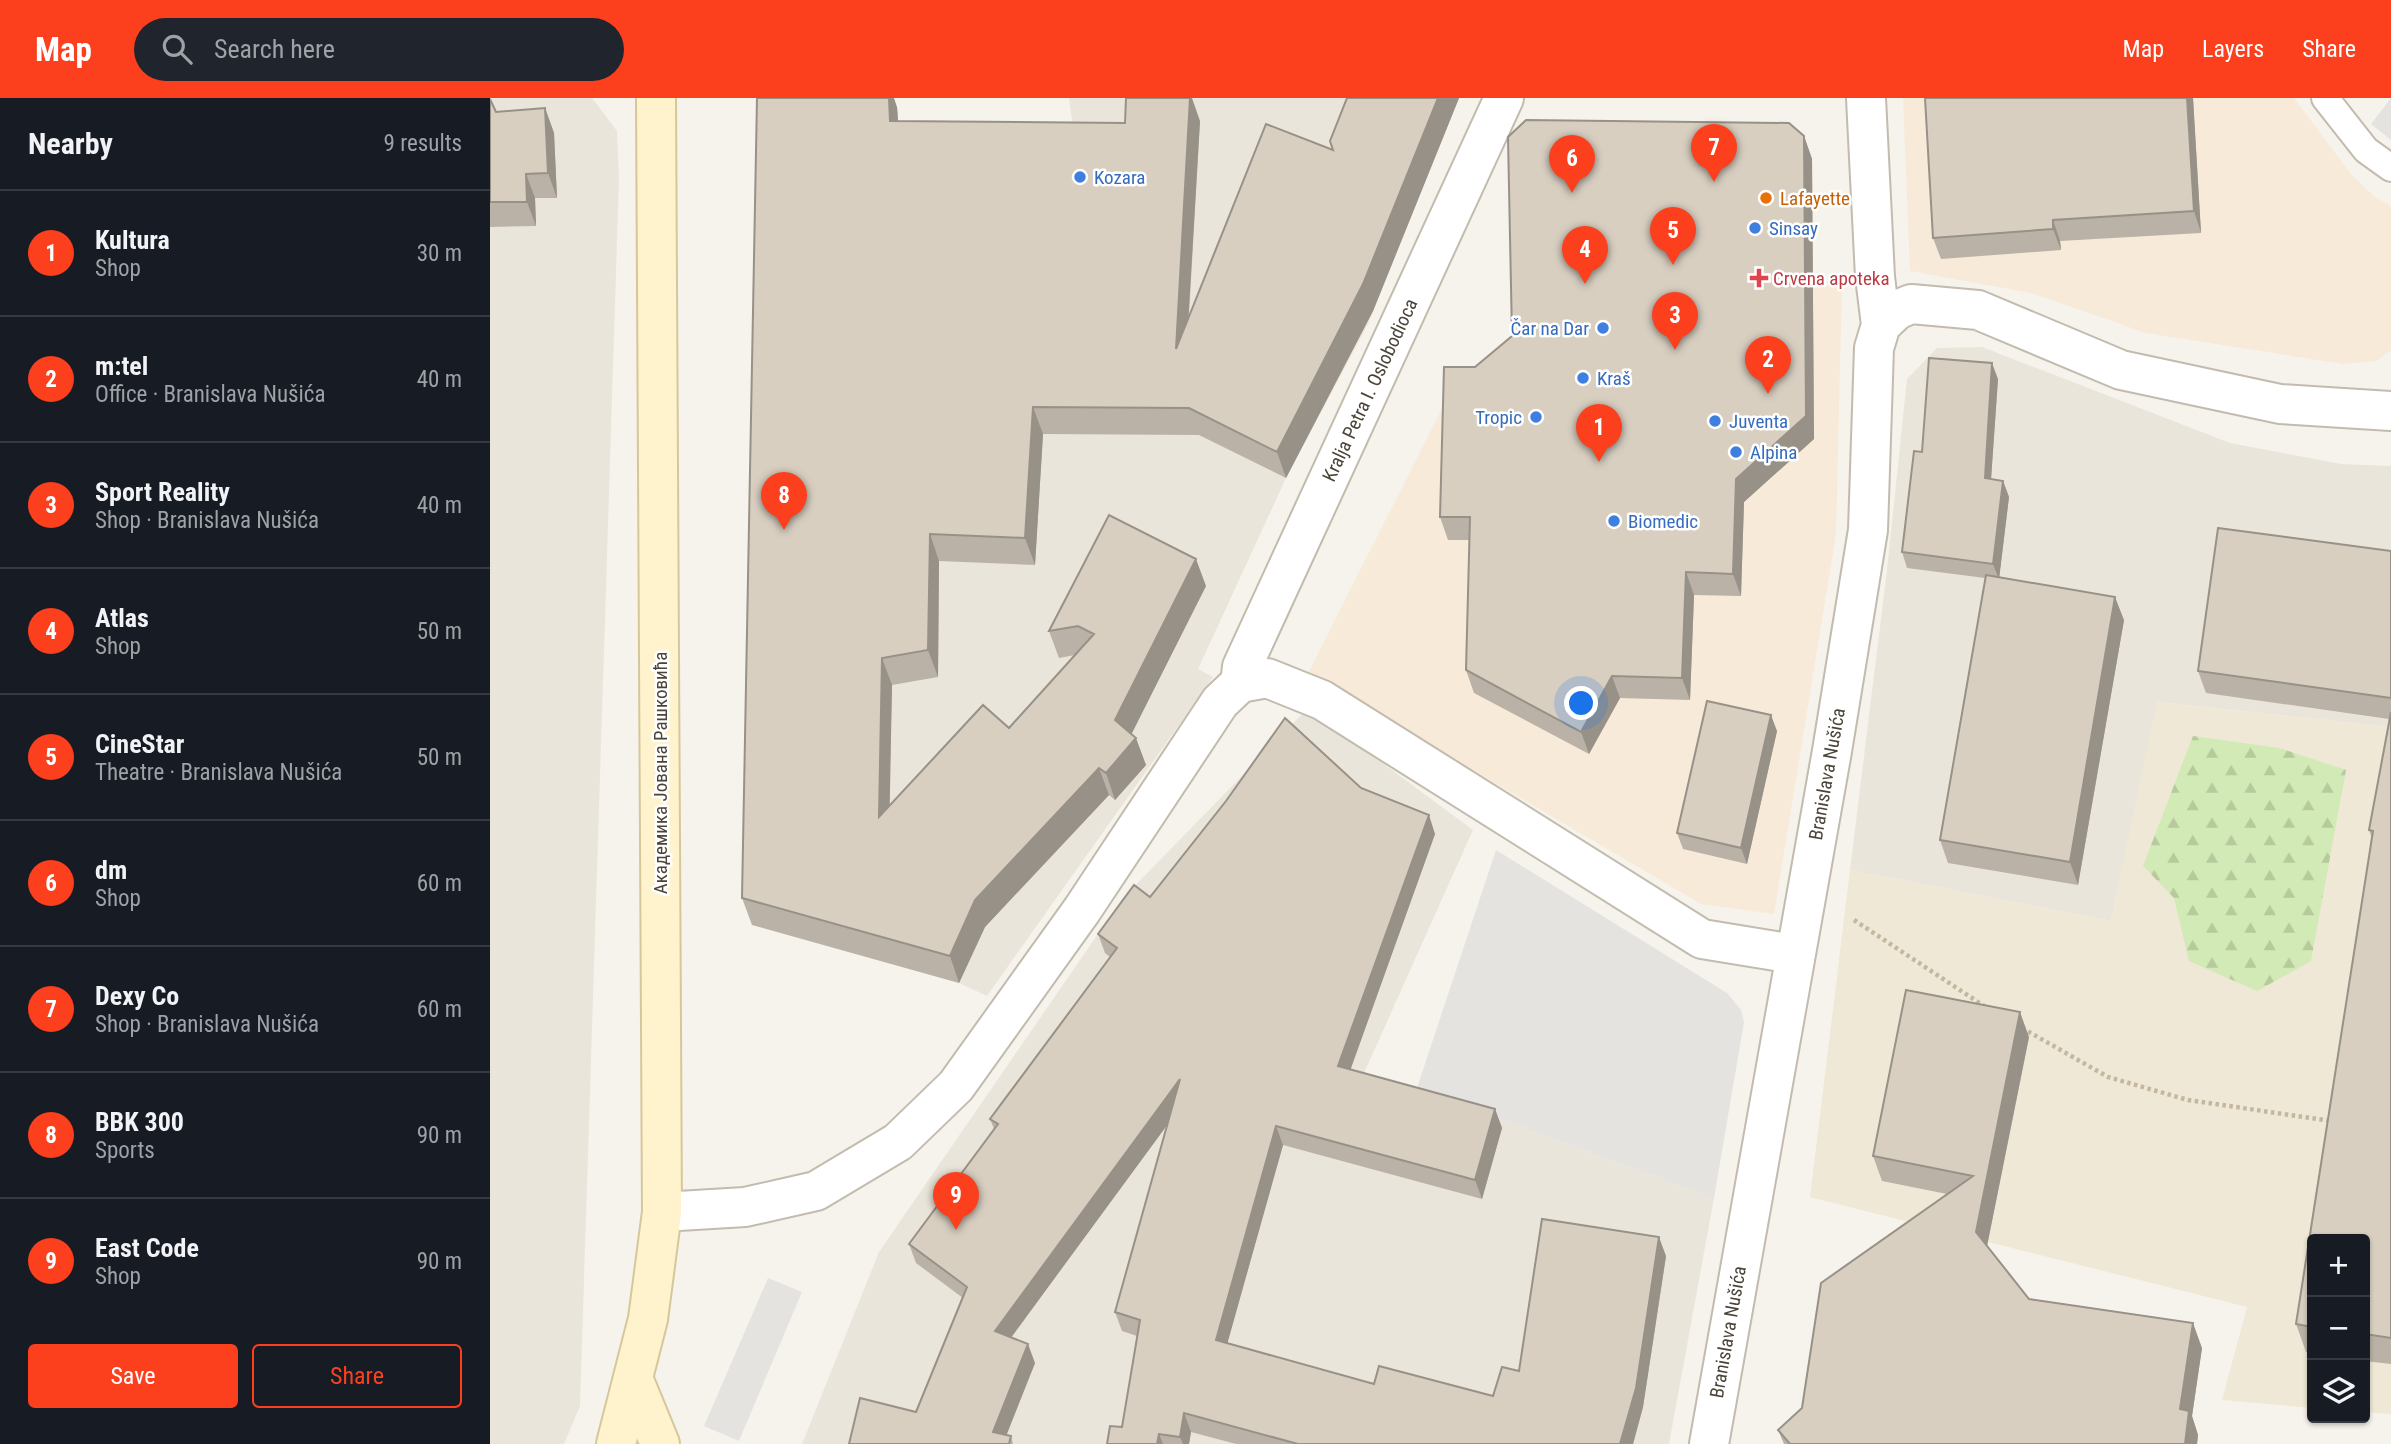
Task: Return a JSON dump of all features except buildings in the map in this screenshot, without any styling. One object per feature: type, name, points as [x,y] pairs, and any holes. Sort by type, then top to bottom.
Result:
[{"type":"street","name":"Академика Јована Рашковића","points":[[617,1444],[648,1319],[662,1212],[656,98]]},
{"type":"street","name":"Kralja Petra I. Oslobodioca","points":[[1240,683],[1242,667],[1504,98]]},
{"type":"street","name":"Branislava Nušića","points":[[1709,1444],[1868,530],[1874,348],[1881,325],[1875,277],[1866,98]]},
{"type":"street","points":[[1881,325],[1897,310],[1911,304],[1978,310],[2121,370],[2280,404],[2391,411]]},
{"type":"street","points":[[662,1212],[745,1207],[817,1191],[898,1142],[956,1086],[1082,911],[1220,702],[1240,683],[1266,678],[1322,700],[1702,939],[1794,954]]},
{"type":"street","points":[[633,1378],[660,1444]]},
{"type":"lane","points":[[2325,98],[2366,150],[2391,168]]},
{"type":"path","points":[[1806,889],[1995,1013]]},
{"type":"path","points":[[2017,1026],[2108,1077],[2188,1100],[2342,1123]]},
{"type":"shaded area","points":[[490,98],[592,98],[617,131],[619,178],[580,1406],[564,1444],[490,1444]]},
{"type":"shaded area","points":[[1069,98],[1459,98],[1368,324],[1286,478],[1198,669],[1213,677],[987,996],[959,983],[752,925],[897,107],[900,148],[1076,149]]},
{"type":"shaded area","points":[[1903,98],[2294,98],[2350,173],[2374,196],[2391,206],[2391,350],[2377,361],[2343,364],[2146,333],[2031,293],[1910,271]]},
{"type":"shaded area","points":[[2391,98],[2391,140],[2371,124]]},
{"type":"shaded area","points":[[1797,145],[1812,159],[1813,287],[1842,283],[1836,534],[1774,914],[1701,904],[1308,673],[1452,389]]},
{"type":"shaded area","points":[[1982,347],[2230,443],[2341,464],[2391,466],[2391,727],[2158,702],[2111,921],[1850,870],[1887,570],[1907,379],[1937,348]]},
{"type":"shaded area","points":[[2157,702],[2391,727],[2391,1414],[2370,1412],[2370,1234],[2307,1234],[2307,1408],[2222,1400],[2247,1307],[1810,1197],[1850,870],[2111,921]]},
{"type":"shaded area","points":[[1308,708],[1473,830],[1364,1073],[1417,1088],[1714,1198],[1669,1444],[802,1444],[879,1252],[1122,899]]},
{"type":"shaded area","points":[[1496,850],[1727,993],[1741,1010],[1744,1022],[1714,1198],[1417,1088]]},
{"type":"shaded area","points":[[768,1278],[802,1292],[739,1441],[704,1426]]},
{"type":"green space","points":[[2193,736],[2279,748],[2346,770],[2311,961],[2257,991],[2189,961],[2174,898],[2143,866]]},
{"type":"place","name":"Kozara","points":[[1080,177]]},
{"type":"place","name":"Dexy Co","points":[[1714,182]]},
{"type":"place","name":"dm","points":[[1572,193]]},
{"type":"place","name":"Lafayette","points":[[1766,198]]},
{"type":"place","name":"Sinsay","points":[[1755,228]]},
{"type":"place","name":"CineStar","points":[[1673,265]]},
{"type":"place","name":"Crvena apoteka","points":[[1759,278]]},
{"type":"place","name":"Atlas","points":[[1585,284]]},
{"type":"place","name":"Čar na Dar","points":[[1603,328]]},
{"type":"place","name":"Sport Reality","points":[[1675,350]]},
{"type":"place","name":"Kraš","points":[[1583,378]]},
{"type":"place","name":"m:tel","points":[[1768,394]]},
{"type":"place","name":"Tropic","points":[[1536,417]]},
{"type":"place","name":"Juventa","points":[[1715,421]]},
{"type":"place","name":"Alpina","points":[[1736,452]]},
{"type":"place","name":"Kultura","points":[[1599,462]]},
{"type":"place","name":"Biomedic","points":[[1614,521]]},
{"type":"place","name":"BBK 300","points":[[784,530]]},
{"type":"place","name":"East Code","points":[[956,1230]]}]
